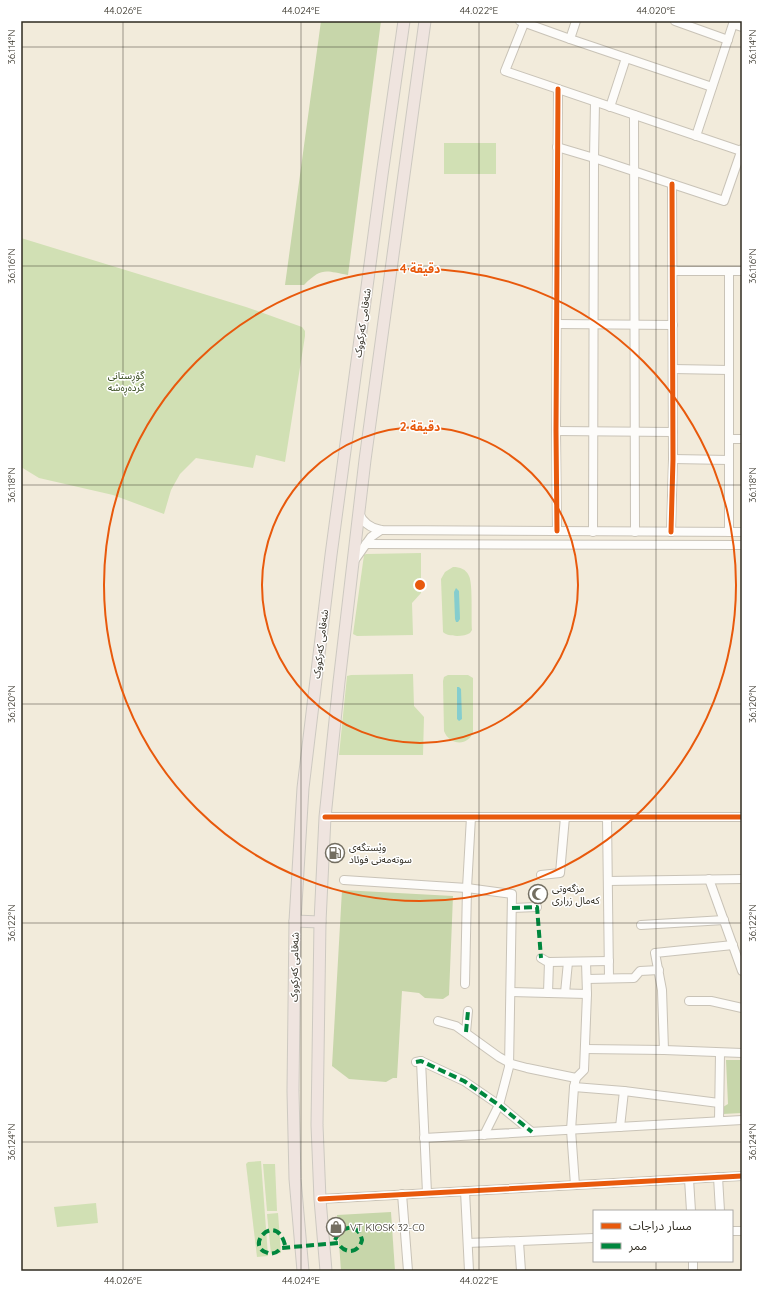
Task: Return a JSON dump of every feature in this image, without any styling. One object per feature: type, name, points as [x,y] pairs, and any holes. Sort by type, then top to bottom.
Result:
[{"type":"highway","name":"شەقامی کەرکووک","points":[[303,1271],[296,1179],[293,1097],[295,921],[303,788],[334,533],[404,21]]},
{"type":"highway","name":"شەقامی کەرکووک","points":[[326,1271],[320,1199],[317,1125],[320,922],[325,817],[359,512],[422,22]]},
{"type":"highway","points":[[295,921],[320,922]]},
{"type":"street","points":[[570,39],[576,21]]},
{"type":"street","points":[[675,21],[728,40]]},
{"type":"street","points":[[557,147],[724,201],[742,150],[558,90],[505,71],[523,22],[712,86]]},
{"type":"street","points":[[696,136],[733,22],[742,27]]},
{"type":"street","points":[[610,107],[626,58]]},
{"type":"street","points":[[557,531],[556,430],[558,90]]},
{"type":"street","points":[[593,532],[595,102]]},
{"type":"street","points":[[634,115],[635,532]]},
{"type":"street","points":[[671,532],[673,432],[672,184]]},
{"type":"street","points":[[672,271],[742,271]]},
{"type":"street","points":[[729,271],[729,532]]},
{"type":"street","points":[[557,324],[672,325]]},
{"type":"street","points":[[673,369],[729,370]]},
{"type":"street","points":[[556,430],[673,432]]},
{"type":"street","points":[[729,439],[742,439]]},
{"type":"street","points":[[672,459],[729,460]]},
{"type":"street","points":[[359,512],[367,524],[381,530],[742,532]]},
{"type":"street","points":[[354,561],[374,534],[381,530]]},
{"type":"street","points":[[617,532],[617,545]]},
{"type":"street","points":[[366,544],[742,545]]},
{"type":"street","points":[[325,817],[742,817]]},
{"type":"street","points":[[465,984],[467,888],[471,817]]},
{"type":"street","points":[[541,875],[560,873],[565,817]]},
{"type":"street","points":[[607,817],[609,978]]},
{"type":"street","points":[[710,879],[742,971]]},
{"type":"street","points":[[608,881],[742,879]]},
{"type":"street","points":[[344,880],[467,888],[512,894],[509,1062],[499,1105],[484,1135]]},
{"type":"street","points":[[512,908],[537,907]]},
{"type":"street","points":[[641,925],[724,920]]},
{"type":"street","points":[[664,1050],[662,990],[655,953],[733,945]]},
{"type":"street","points":[[548,992],[545,960],[568,962],[609,961]]},
{"type":"street","points":[[565,993],[568,962]]},
{"type":"street","points":[[575,1186],[571,1130],[574,1087],[576,1078],[584,1070],[587,994],[586,962]]},
{"type":"street","points":[[587,979],[634,978],[640,971],[659,970]]},
{"type":"street","points":[[511,992],[587,994]]},
{"type":"street","points":[[689,1000],[711,1001],[742,1008]]},
{"type":"street","points":[[466,1032],[468,1011]]},
{"type":"street","points":[[438,1021],[456,1026],[493,1053],[509,1062],[527,1068],[576,1078]]},
{"type":"street","points":[[585,1049],[742,1053]]},
{"type":"street","points":[[719,1121],[720,1053]]},
{"type":"street","points":[[427,1193],[419,1061],[464,1081],[499,1105],[532,1132]]},
{"type":"street","points":[[574,1087],[624,1091],[719,1104]]},
{"type":"street","points":[[620,1127],[624,1091]]},
{"type":"street","points":[[424,1138],[742,1120]]},
{"type":"street","points":[[320,1199],[742,1176]]},
{"type":"street","points":[[718,1178],[720,1210]]},
{"type":"street","points":[[689,1179],[691,1210]]},
{"type":"street","points":[[465,1191],[469,1271]]},
{"type":"street","points":[[402,1194],[408,1271]]},
{"type":"street","points":[[468,1243],[593,1238]]},
{"type":"street","points":[[519,1242],[521,1271]]},
{"type":"green space","points":[[321,21],[381,21],[348,275],[334,272],[324,272],[315,275],[304,285],[285,285]]},
{"type":"green space","points":[[444,143],[496,143],[496,174],[444,174]]},
{"type":"green space","name":"گۆڕستانی گردەڕەشە","points":[[21,238],[246,307],[302,327],[305,331],[305,336],[285,462],[256,455],[253,468],[196,458],[180,474],[171,490],[164,514],[113,495],[39,478],[21,467]]},
{"type":"green space","points":[[421,553],[421,593],[412,603],[413,635],[357,636],[353,634],[364,555]]},
{"type":"green space","points":[[453,567],[460,568],[466,572],[469,576],[471,586],[472,630],[470,633],[460,636],[452,636],[443,632],[441,579],[445,572]]},
{"type":"green space","points":[[413,674],[414,706],[424,717],[423,755],[339,755],[347,676]]},
{"type":"green space","points":[[448,675],[468,675],[473,678],[473,732],[471,737],[463,742],[450,739],[446,736],[444,731],[443,681],[444,677]]},
{"type":"green space","points":[[342,890],[453,896],[449,995],[443,999],[425,998],[419,993],[402,991],[397,1078],[393,1078],[386,1082],[349,1079],[332,1066]]},
{"type":"green space","points":[[726,1060],[742,1060],[742,1113],[723,1114],[723,1107],[728,1104]]},
{"type":"green space","points":[[261,1161],[268,1256],[257,1257],[246,1164],[248,1162]]},
{"type":"green space","points":[[263,1164],[275,1164],[277,1211],[267,1211]]},
{"type":"green space","points":[[96,1203],[98,1223],[57,1227],[54,1207]]},
{"type":"green space","points":[[391,1212],[395,1271],[341,1271],[337,1215]]},
{"type":"green space","points":[[278,1213],[281,1253],[271,1254],[267,1214]]},
{"type":"water","points":[[456,588],[459,591],[460,619],[458,622],[456,622],[455,619],[454,592]]},
{"type":"water","points":[[457,687],[461,689],[462,719],[459,721],[457,719]]},
{"type":"marked path","points":[[512,908],[537,907],[541,958]]},
{"type":"marked path","points":[[466,1032],[468,1011]]},
{"type":"marked path","points":[[416,1062],[421,1061],[464,1081],[499,1105],[532,1132]]},
{"type":"marked path","points":[[285,1245],[281,1235],[275,1231],[269,1231],[264,1234],[260,1239],[259,1244],[261,1249],[270,1254],[275,1253],[281,1248],[338,1243],[344,1249],[352,1251],[358,1248],[362,1240],[360,1234],[354,1228],[342,1231],[335,1240]]},
{"type":"cycle path","points":[[557,531],[556,431],[558,89]]},
{"type":"cycle path","points":[[671,532],[673,459],[672,184]]},
{"type":"cycle path","points":[[325,817],[742,817]]},
{"type":"cycle path","points":[[320,1199],[742,1176]]},
{"type":"place","name":"وێستگەی سوتەمەنی فوئاد","points":[[335,853]]},
{"type":"place","name":"مزگەوتی کەمال زراری","points":[[538,894]]},
{"type":"place","name":"VT KIOSK 32-C0","points":[[336,1227]]}]
